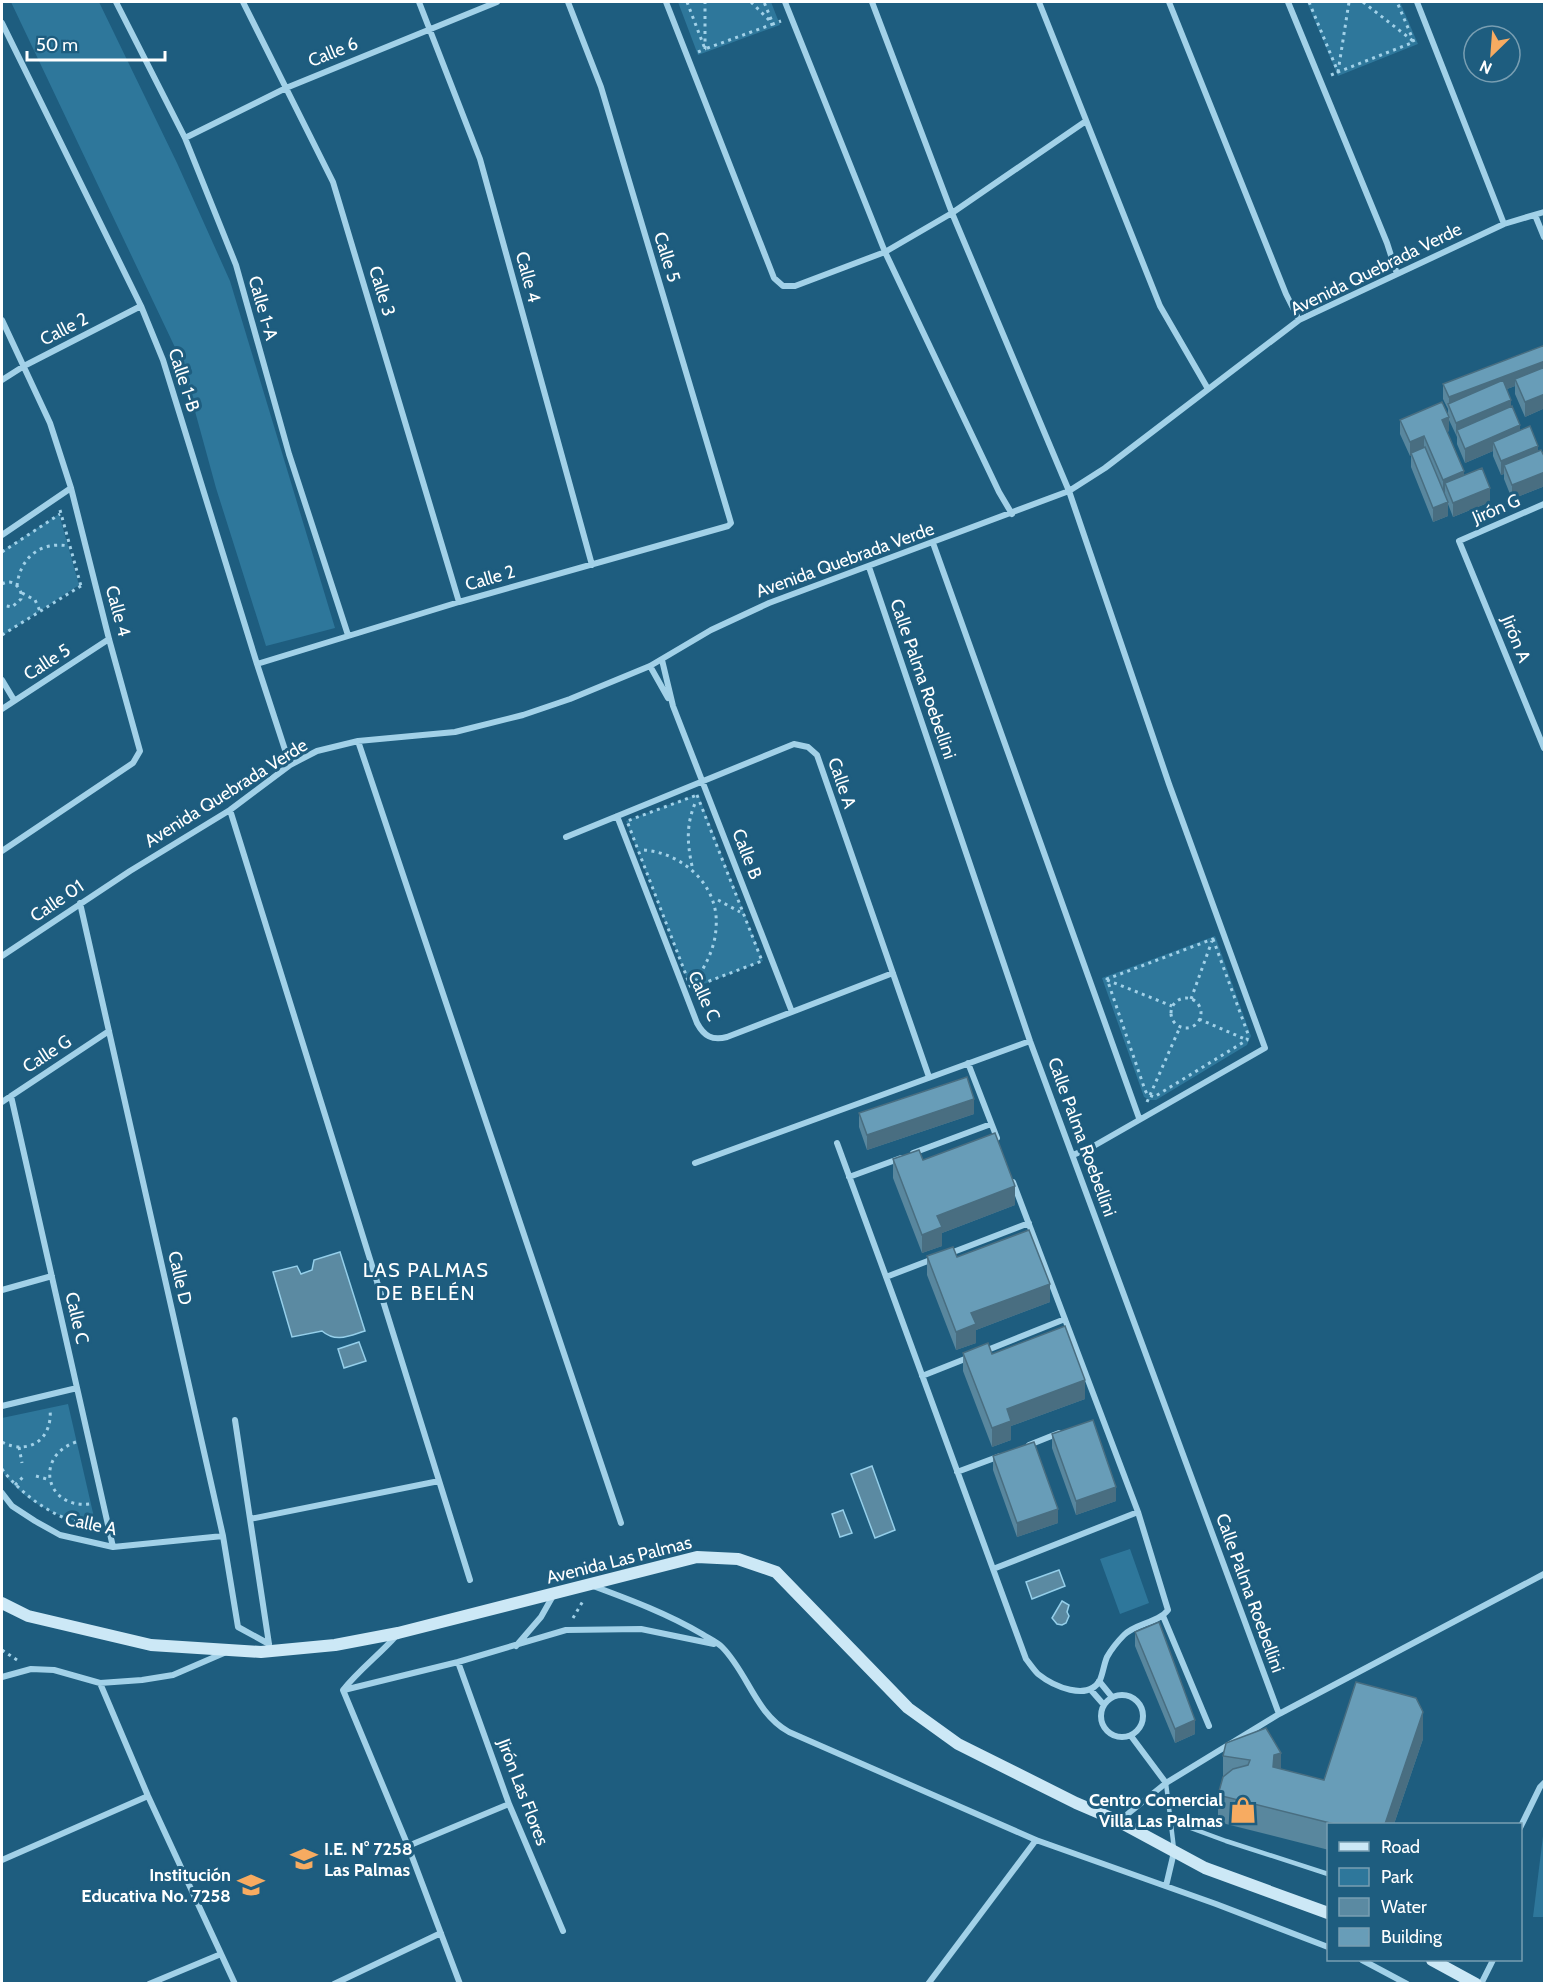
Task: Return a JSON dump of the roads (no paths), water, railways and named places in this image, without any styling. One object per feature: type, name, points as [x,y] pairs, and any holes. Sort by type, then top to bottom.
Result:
[{"type":"main road","name":"Avenida Las Palmas","points":[[2,1603],[28,1616],[151,1645],[230,1650],[335,1645],[398,1633],[697,1557],[738,1559],[776,1572],[908,1708],[958,1744],[1076,1803],[1118,1821],[1205,1868],[1327,1912]]},
{"type":"main road","points":[[1436,1961],[1476,1983]]},
{"type":"street","name":"Calle 1-A","points":[[116,2],[185,138],[236,266],[289,454],[348,635]]},
{"type":"street","name":"Calle 3","points":[[243,2],[333,182],[459,602]]},
{"type":"street","name":"Calle 4","points":[[419,2],[480,159],[592,565]]},
{"type":"street","name":"Calle 6","points":[[185,138],[286,88],[497,2]]},
{"type":"street","name":"Calle 5","points":[[568,2],[601,87],[731,523]]},
{"type":"street","points":[[666,2],[774,278],[783,286],[795,286],[885,252],[952,213],[1086,121]]},
{"type":"street","points":[[786,2],[885,252],[994,482],[1012,514]]},
{"type":"street","points":[[872,2],[952,213],[1069,491],[1169,784],[1265,1048],[1139,1118],[1092,1147],[1073,1155]]},
{"type":"street","points":[[1039,2],[1160,306],[1208,389]]},
{"type":"street","points":[[1169,2],[1299,320]]},
{"type":"street","points":[[1288,2],[1387,243],[1397,274]]},
{"type":"street","points":[[1417,2],[1504,224]]},
{"type":"street","name":"Calle 1-B","points":[[2,22],[141,306],[163,360],[290,765]]},
{"type":"street","name":"Avenida Quebrada Verde","points":[[130,871],[230,810],[290,765],[317,751],[358,741],[455,732],[523,715],[570,699],[650,666],[711,630],[768,603],[1069,491],[1105,468],[1299,320],[1504,224],[1545,212]]},
{"type":"street","points":[[1535,215],[1545,237]]},
{"type":"street","name":"Calle 2","points":[[2,380],[24,366],[141,306]]},
{"type":"street","name":"Calle 4","points":[[2,320],[50,423],[71,488],[140,751],[133,763],[2,850]]},
{"type":"street","points":[[2,535],[71,488]]},
{"type":"street","name":"Jirón G","points":[[1459,541],[1545,504]]},
{"type":"street","name":"Calle 2","points":[[257,664],[459,602],[728,526],[731,523]]},
{"type":"street","name":"Jirón A","points":[[1459,541],[1545,748]]},
{"type":"street","points":[[933,543],[1139,1118]]},
{"type":"street","name":"Calle Palma Roebellini","points":[[869,567],[1030,1041],[1279,1714]]},
{"type":"street","name":"Calle 5","points":[[2,709],[109,639]]},
{"type":"street","name":"Calle B","points":[[662,660],[673,706],[792,1012]]},
{"type":"street","name":"Calle B","points":[[650,666],[673,706]]},
{"type":"street","points":[[2,680],[14,700]]},
{"type":"street","points":[[358,741],[621,1523]]},
{"type":"street","name":"Calle A","points":[[566,837],[794,744],[813,750],[817,755],[929,1077]]},
{"type":"street","points":[[230,810],[470,1580]]},
{"type":"street","name":"Calle C","points":[[617,816],[697,1023],[705,1035],[718,1039],[727,1037],[893,974]]},
{"type":"street","name":"Calle 01","points":[[2,956],[130,871]]},
{"type":"street","name":"Calle D","points":[[80,903],[223,1536],[238,1627],[270,1647]]},
{"type":"street","name":"Calle G","points":[[2,1102],[109,1031]]},
{"type":"street","points":[[695,1163],[1030,1041]]},
{"type":"street","points":[[968,1063],[999,1146]]},
{"type":"street","name":"Calle C","points":[[11,1096],[113,1547]]},
{"type":"street","points":[[849,1177],[991,1124]]},
{"type":"street","points":[[837,1143],[1026,1659],[1038,1674],[1056,1684],[1081,1692],[1090,1689],[1099,1681],[1107,1656],[1126,1633],[1149,1620],[1163,1616],[1168,1610],[1138,1512],[1012,1179]]},
{"type":"street","points":[[886,1277],[1029,1223]]},
{"type":"street","points":[[2,1290],[52,1276]]},
{"type":"street","points":[[922,1376],[1065,1319]]},
{"type":"street","points":[[2,1406],[77,1388]]},
{"type":"street","points":[[1090,1421],[1102,1417]]},
{"type":"street","points":[[235,1419],[270,1647]]},
{"type":"street","points":[[1024,1447],[1068,1430]]},
{"type":"street","points":[[957,1472],[1013,1451]]},
{"type":"street","points":[[250,1519],[439,1481]]},
{"type":"street","name":"Calle A","points":[[2,1493],[12,1506],[60,1535],[113,1547],[223,1536]]},
{"type":"street","points":[[993,1569],[1138,1512]]},
{"type":"street","points":[[1118,1821],[1166,1784],[1279,1714],[1545,1574]]},
{"type":"street","points":[[590,1585],[657,1610],[721,1646],[761,1707],[778,1725],[1036,1840],[1327,1946]]},
{"type":"street","points":[[516,1646],[541,1617],[555,1594]]},
{"type":"street","points":[[1163,1616],[1209,1726]]},
{"type":"street","points":[[343,1690],[458,1662],[566,1630],[641,1629],[721,1646]]},
{"type":"street","points":[[343,1690],[398,1633]]},
{"type":"street","points":[[2,1677],[31,1670],[54,1670],[100,1683],[173,1675],[230,1650]]},
{"type":"street","name":"Jirón Las Flores","points":[[458,1662],[509,1804],[563,1931]]},
{"type":"street","points":[[1099,1681],[1112,1697]]},
{"type":"street","points":[[100,1683],[148,1796],[235,1983]]},
{"type":"street","points":[[1090,1689],[1104,1705]]},
{"type":"street","points":[[343,1690],[408,1846],[460,1983]]},
{"type":"street","points":[[1130,1696],[1136,1699],[1143,1709],[1144,1716],[1140,1728],[1131,1736],[1117,1737],[1106,1730],[1101,1718],[1104,1705],[1112,1697],[1130,1696]]},
{"type":"street","points":[[1131,1736],[1166,1784]]},
{"type":"street","points":[[1522,1826],[1540,1787],[1545,1783]]},
{"type":"street","points":[[2,1860],[148,1796]]},
{"type":"street","points":[[408,1846],[509,1804]]},
{"type":"street","points":[[928,1983],[1036,1840]]},
{"type":"street","points":[[1166,1886],[1174,1852]]},
{"type":"street","points":[[334,1983],[441,1933]]},
{"type":"street","points":[[149,1983],[221,1954]]},
{"type":"street","points":[[1366,1961],[1407,1983]]},
{"type":"street","points":[[1481,1983],[1492,1961]]},
{"type":"lane","points":[[1166,1784],[1174,1852]]},
{"type":"lane","points":[[1169,1820],[1327,1873]]},
{"type":"water","points":[[340,1252],[365,1331],[338,1338],[322,1331],[292,1337],[273,1272],[297,1266],[301,1274],[312,1270],[314,1260]]},
{"type":"water","points":[[359,1342],[366,1361],[344,1368],[338,1349]]},
{"type":"water","points":[[872,1466],[895,1530],[875,1538],[851,1474]]},
{"type":"water","points":[[843,1510],[852,1533],[840,1537],[832,1514]]},
{"type":"water","points":[[1059,1570],[1065,1586],[1032,1599],[1026,1582]]},
{"type":"water","points":[[1062,1601],[1069,1605],[1067,1612],[1069,1616],[1066,1623],[1062,1625],[1057,1624],[1052,1618]]},
{"type":"place","name":"Centro Comercial Villa Las Palmas","points":[[1243,1810]]},
{"type":"place","name":"I.E. N° 7258 Las Palmas","points":[[304,1859]]},
{"type":"place","name":"Institución Educativa No. 7258","points":[[251,1885]]},
{"type":"district","name":"LAS PALMAS DE BELÉN","points":[[426,1282]]}]
